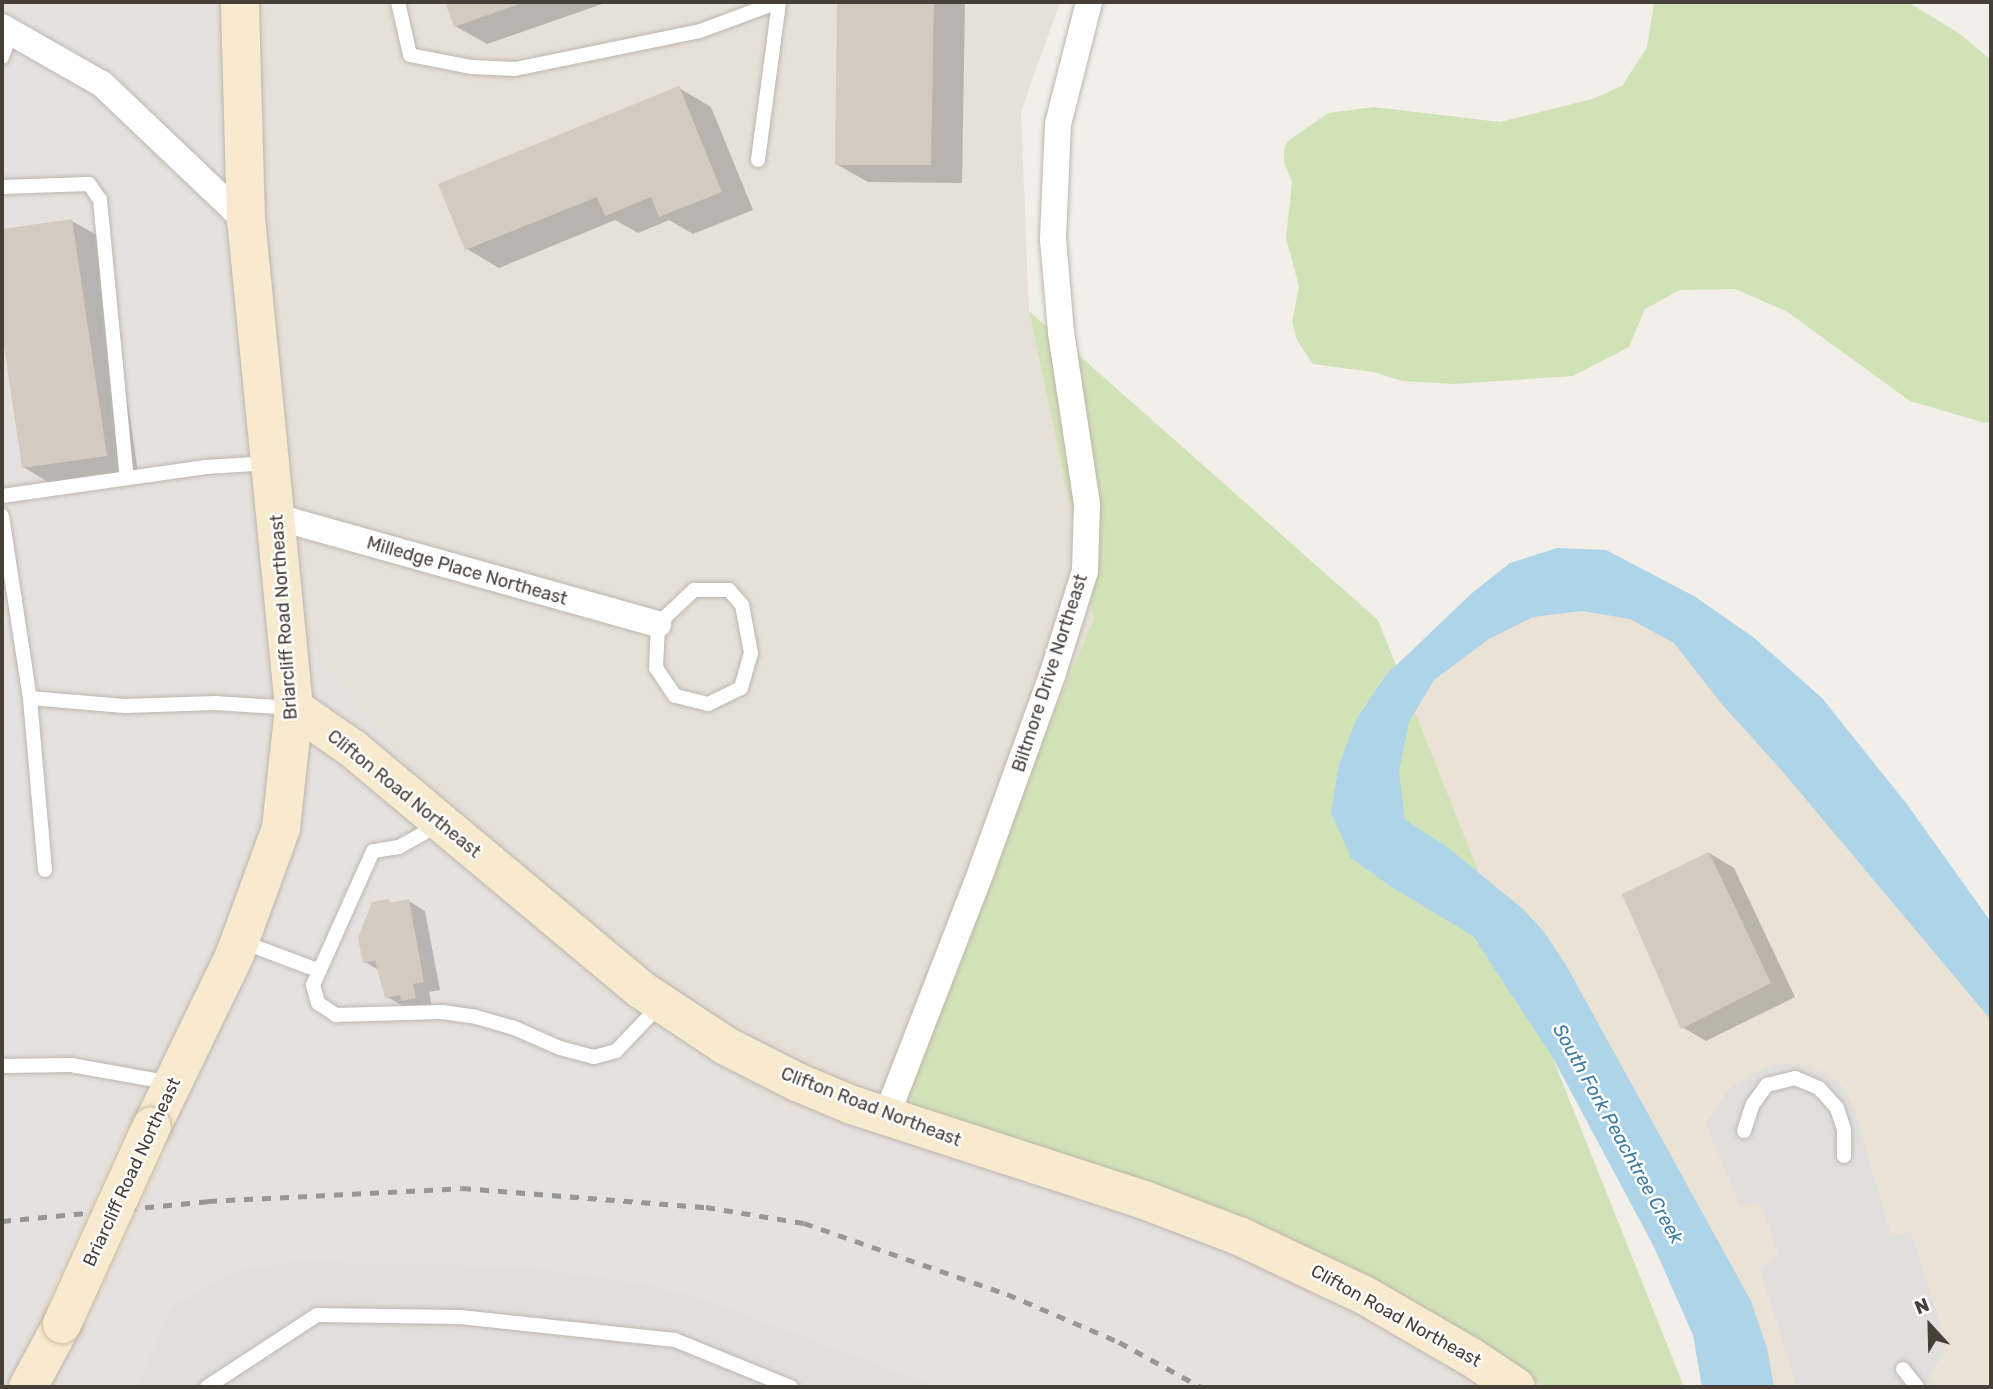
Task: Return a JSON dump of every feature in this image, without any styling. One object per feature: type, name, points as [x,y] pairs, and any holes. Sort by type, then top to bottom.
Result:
[{"type":"main road","name":"Briarcliff Road Northeast","points":[[28,1387],[62,1324],[240,941],[281,828],[294,708],[246,222],[240,2]]},
{"type":"main road","name":"Clifton Road Northeast","points":[[294,708],[352,748],[572,934],[661,1004],[758,1063],[886,1117],[1144,1200],[1239,1236],[1364,1295],[1442,1339],[1516,1387]]},
{"type":"street","name":"Biltmore Drive Northeast","points":[[886,1117],[982,869],[1052,676],[1085,571],[1088,546],[1087,504],[1061,332],[1053,238],[1058,124],[1089,2]]},
{"type":"street","points":[[6,30],[102,84],[246,222]]},
{"type":"street","name":"Milledge Place Northeast","points":[[277,517],[658,624]]},
{"type":"lane","points":[[398,2],[410,55],[472,67],[515,69],[700,31],[779,2],[758,160]]},
{"type":"lane","points":[[2,57],[6,30]]},
{"type":"lane","points":[[2,187],[89,184],[100,200],[127,478]]},
{"type":"lane","points":[[2,496],[206,467],[271,463]]},
{"type":"lane","points":[[2,516],[30,698],[45,870]]},
{"type":"lane","points":[[694,590],[729,590],[742,605],[751,653],[741,688],[708,704],[675,696],[656,668],[658,624],[694,590]]},
{"type":"lane","points":[[30,698],[125,706],[215,703],[294,708]]},
{"type":"lane","points":[[442,823],[399,847],[373,851],[313,985],[318,1003],[336,1015],[442,1012],[476,1017],[512,1027],[560,1048],[594,1057],[616,1051],[661,1004]]},
{"type":"lane","points":[[240,941],[320,971]]},
{"type":"lane","points":[[2,1066],[71,1065],[173,1084]]},
{"type":"lane","points":[[1744,1131],[1753,1104],[1767,1085],[1795,1078],[1819,1088],[1838,1108],[1844,1130],[1844,1156]]},
{"type":"lane","points":[[207,1387],[317,1315],[460,1317],[676,1340],[791,1387]]},
{"type":"lane","points":[[1903,1368],[1917,1387]]},
{"type":"shaded area","points":[[2,2],[237,2],[304,637],[543,939],[772,1104],[873,1130],[1365,1292],[1547,1387],[2,1387]]},
{"type":"shaded area","points":[[237,2],[1060,2],[1021,112],[1029,311],[1094,619],[873,1130],[772,1104],[543,939],[304,637]]},
{"type":"shaded area","points":[[1511,597],[1655,604],[1991,973],[1991,1387],[1734,1387],[1499,938],[1388,701]]},
{"type":"shaded area","points":[[1786,1063],[1810,1067],[1829,1075],[1844,1088],[1856,1114],[1891,1235],[1911,1232],[1947,1347],[1928,1378],[1943,1387],[1797,1387],[1760,1270],[1778,1254],[1760,1202],[1740,1207],[1706,1124],[1728,1089],[1765,1068]]},
{"type":"shaded area","points":[[292,1262],[513,1266],[634,1282],[708,1301],[937,1387],[137,1387],[171,1307],[237,1271]]},
{"type":"green space","points":[[1654,2],[1908,2],[1960,34],[1991,60],[1991,422],[1985,423],[1910,401],[1786,311],[1735,289],[1680,290],[1645,309],[1629,347],[1573,376],[1454,384],[1402,381],[1373,372],[1313,364],[1297,340],[1292,322],[1299,286],[1286,238],[1292,182],[1284,162],[1284,150],[1288,141],[1328,113],[1374,107],[1500,122],[1592,99],[1622,86],[1647,47]]},
{"type":"green space","points":[[1029,311],[1378,620],[1684,1387],[1547,1387],[1365,1292],[873,1130],[1094,619]]},
{"type":"water","name":"South Fork Peachtree Creek","points":[[1557,548],[1606,550],[1694,596],[1753,637],[1822,698],[1906,803],[1991,922],[1991,1020],[1783,772],[1720,702],[1674,643],[1630,619],[1582,611],[1533,617],[1489,639],[1434,680],[1409,722],[1399,771],[1405,820],[1446,846],[1523,909],[1544,932],[1566,965],[1751,1301],[1767,1348],[1774,1387],[1702,1387],[1693,1335],[1654,1247],[1553,1058],[1473,936],[1390,886],[1351,858],[1331,813],[1339,764],[1357,718],[1386,675],[1472,593],[1510,563]]},
{"type":"building","points":[[445,2],[525,2],[454,27]]},
{"type":"building","points":[[837,2],[934,2],[931,165],[835,165]]},
{"type":"building","points":[[679,86],[722,192],[659,217],[651,197],[605,216],[597,197],[465,250],[438,184]]},
{"type":"building","points":[[72,219],[107,456],[22,468],[2,332],[2,229]]},
{"type":"building","points":[[1709,852],[1771,983],[1681,1029],[1622,894]]},
{"type":"building","points":[[389,899],[390,903],[409,899],[424,982],[413,984],[416,998],[401,1001],[400,995],[385,998],[375,961],[363,963],[358,938],[372,902]]},
{"type":"railway","points":[[2,1221],[208,1201],[462,1188],[706,1207],[804,1223],[1007,1294],[1119,1342],[1201,1387]]}]
